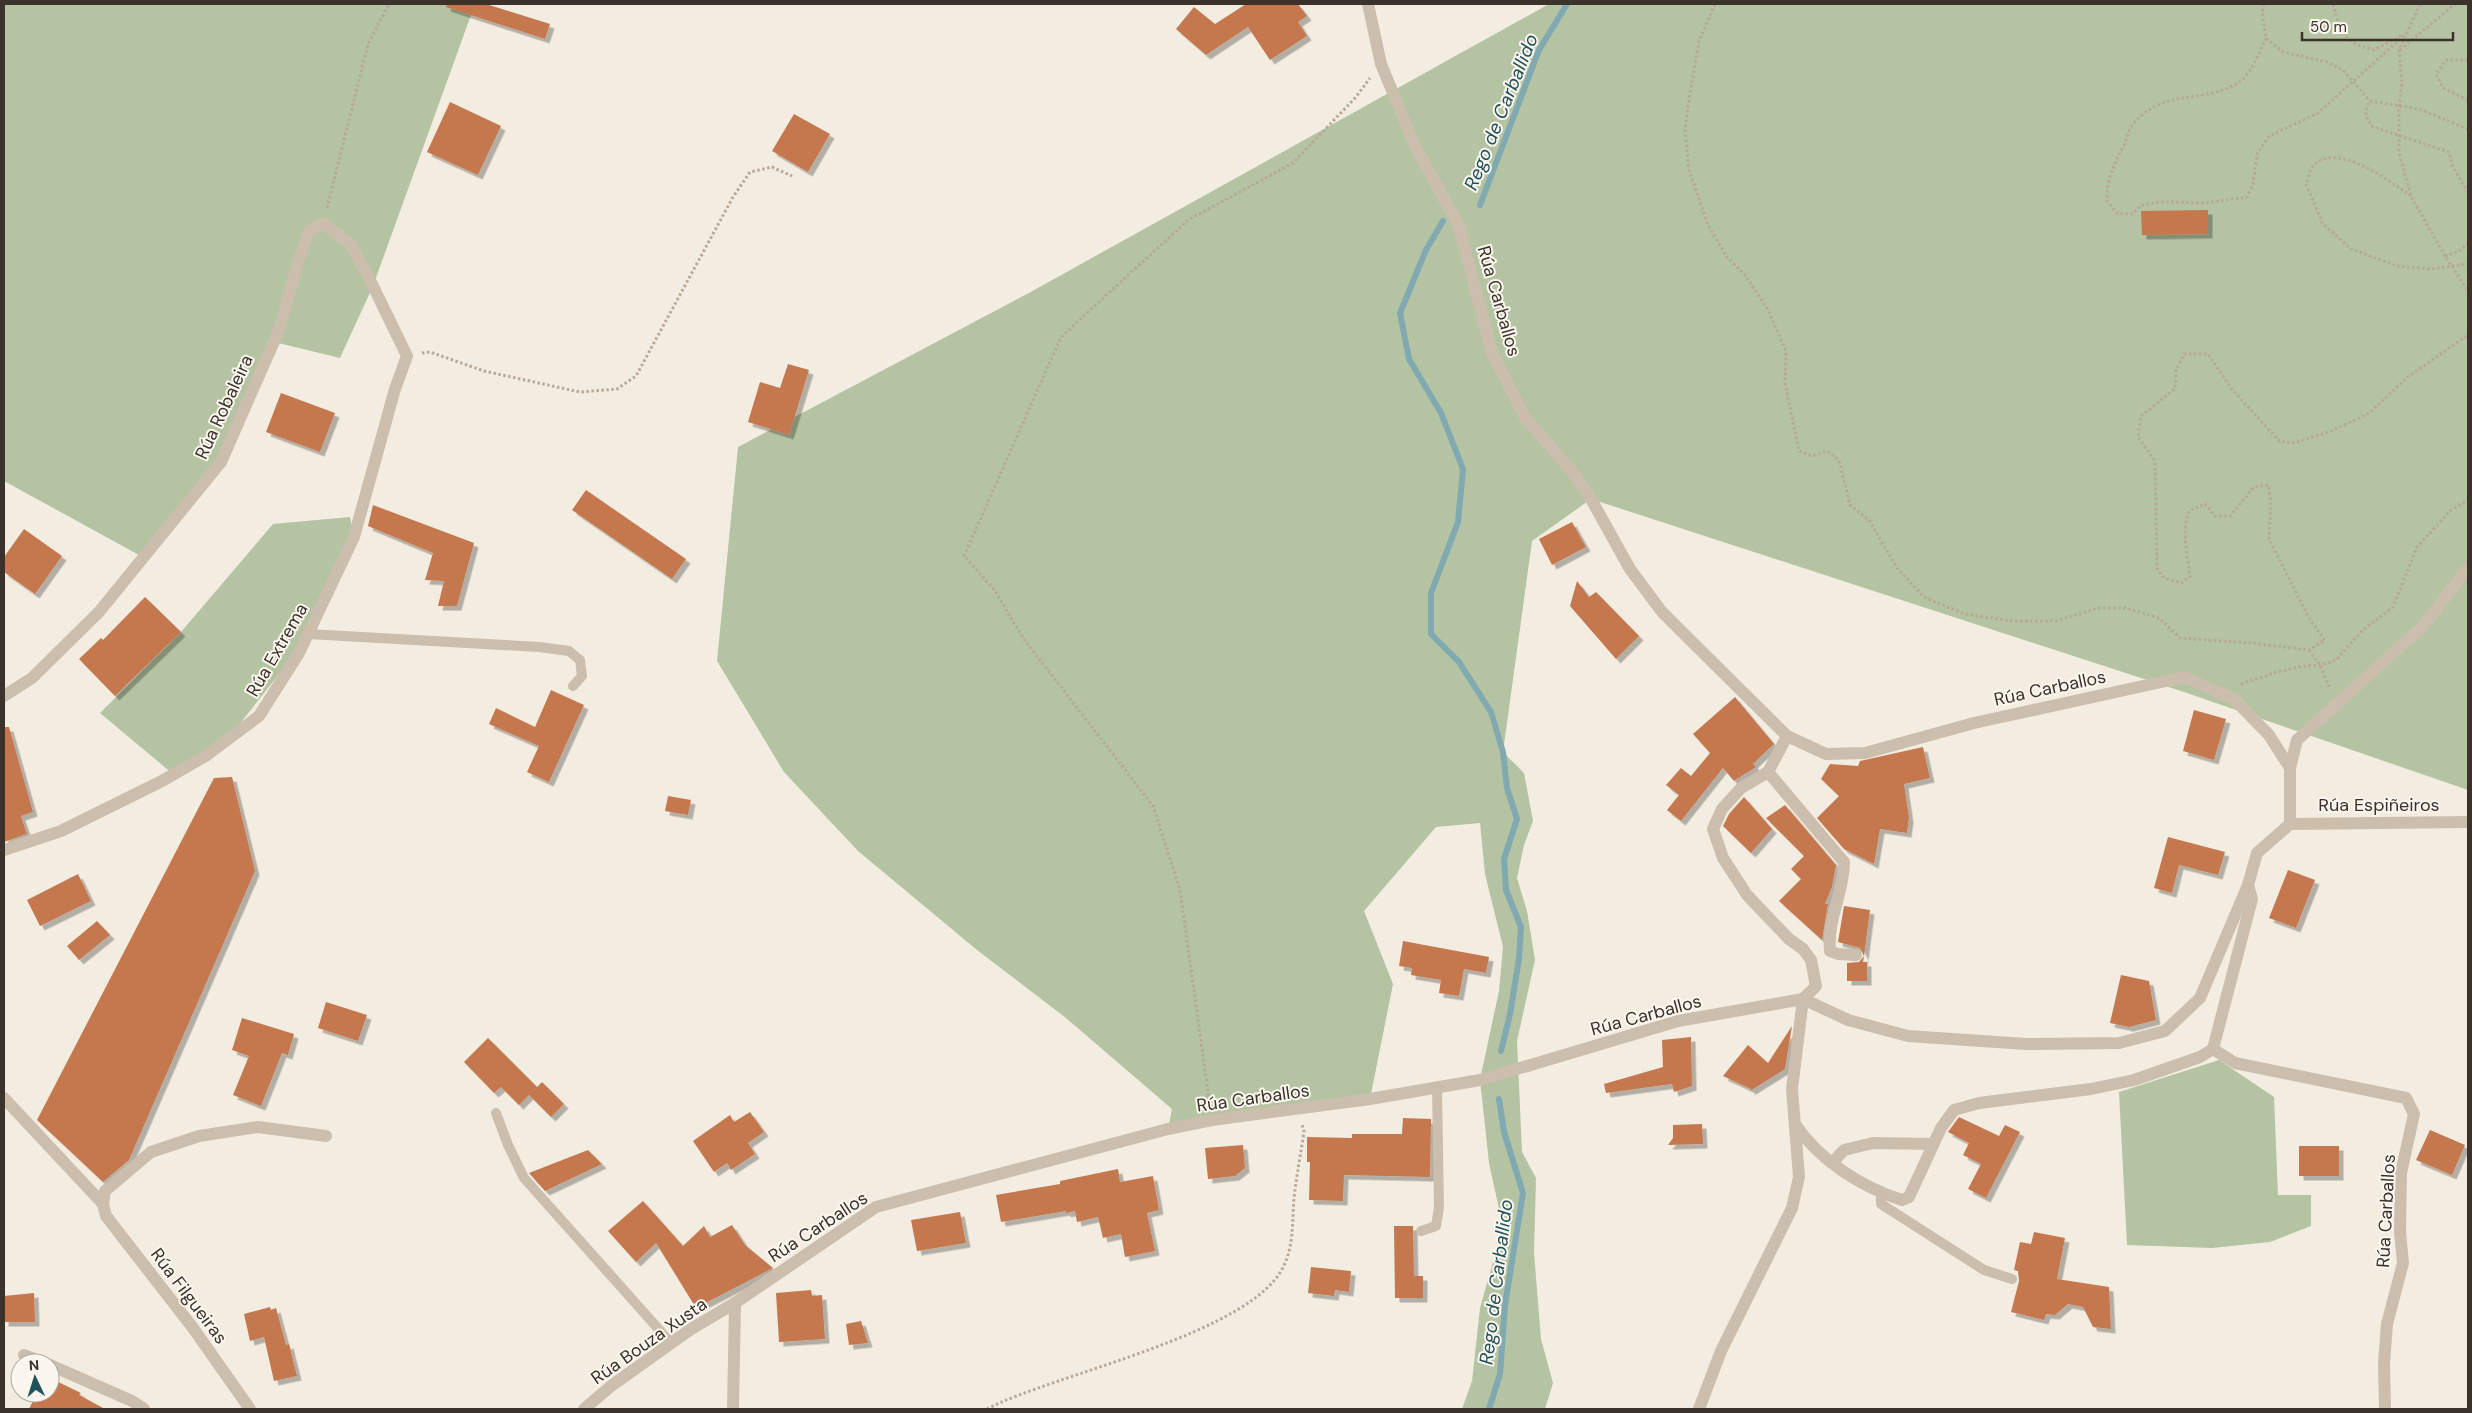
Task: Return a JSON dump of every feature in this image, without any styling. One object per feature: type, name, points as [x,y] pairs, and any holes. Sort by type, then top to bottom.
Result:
[{"type":"street","name":"Rúa Carballos","points":[[1368,4],[1381,64],[1415,146],[1459,226],[1492,353],[1526,420],[1571,470],[1591,499],[1630,569],[1662,612],[1787,736],[1826,754],[1865,753],[1974,723],[2184,677],[2234,699],[2269,735],[2290,768]]},
{"type":"street","points":[[323,223],[351,245],[374,286],[407,356]]},
{"type":"street","name":"Rúa Robaleira","points":[[4,696],[32,678],[99,612],[222,462],[279,330],[297,265],[310,231],[323,223]]},
{"type":"street","name":"Rúa Extrema","points":[[4,850],[61,830],[162,781],[207,755],[260,716],[299,653],[354,537],[395,389],[407,356]]},
{"type":"street","points":[[1803,999],[1848,1020],[1908,1036],[2026,1044],[2119,1043],[2166,1031],[2200,998],[2248,885],[2257,854],[2290,824],[2290,768],[2297,740],[2423,626],[2468,568]]},
{"type":"street","points":[[1699,1409],[1721,1351],[1792,1208],[1799,1176],[1793,1122],[1792,1089],[1803,999],[1816,986],[1811,960],[1803,949],[1789,938],[1747,894],[1723,858],[1713,829],[1722,809],[1741,788],[1768,772],[1787,736]]},
{"type":"street","points":[[1768,772],[1844,862],[1844,874],[1828,934],[1830,951],[1838,954],[1856,955]]},
{"type":"street","name":"Rúa Espiñeiros","points":[[2290,824],[2468,822]]},
{"type":"street","points":[[1793,1122],[1800,1132],[1847,1174],[1881,1194],[1902,1200],[1909,1197],[1940,1128],[1954,1110],[1980,1103],[2091,1089],[2134,1080],[2200,1057],[2213,1048],[2252,899],[2248,885]]},
{"type":"street","name":"Rúa Carballos","points":[[734,1303],[876,1207],[1168,1129],[1212,1120],[1437,1088],[1519,1070],[1678,1021],[1803,999]]},
{"type":"street","name":"Rúa Carballos","points":[[2213,1048],[2235,1063],[2406,1098],[2414,1114],[2401,1173],[2400,1232],[2403,1263],[2387,1324],[2384,1364],[2385,1409]]},
{"type":"street","name":"Rúa Filgueiras","points":[[4,1098],[102,1204],[106,1216],[193,1328],[250,1409]]},
{"type":"street","points":[[102,1204],[105,1191],[151,1152],[199,1136],[258,1127],[326,1136]]},
{"type":"street","points":[[1832,1162],[1844,1150],[1873,1143],[1933,1144]]},
{"type":"street","points":[[733,1409],[734,1303]]},
{"type":"street","name":"Rúa Bouza Xusta","points":[[584,1409],[611,1386],[671,1343],[734,1303]]},
{"type":"street","points":[[60,1369],[132,1401],[144,1409]]},
{"type":"lane","points":[[308,634],[539,647],[569,651],[580,660],[582,676],[572,686]]},
{"type":"lane","points":[[1422,1231],[1436,1226],[1439,1207],[1437,1088]]},
{"type":"lane","points":[[496,1113],[508,1145],[524,1178],[671,1343]]},
{"type":"lane","points":[[1881,1194],[1881,1204],[1984,1270],[2012,1279]]},
{"type":"path","points":[[323,223],[368,44],[389,4]]},
{"type":"path","points":[[1715,4],[1699,41],[1685,130],[1689,170],[1697,198],[1708,225],[1727,257],[1745,275],[1768,310],[1786,351],[1785,383],[1799,451],[1812,456],[1827,451],[1839,460],[1850,505],[1869,520],[1902,574],[1924,598],[1965,614],[2012,622],[2056,621],[2099,608],[2125,608],[2159,618],[2180,638],[2251,643],[2309,650],[2325,640],[2310,620],[2269,539],[2271,502],[2268,485],[2254,487],[2230,516],[2215,516],[2205,504],[2189,511],[2186,519],[2185,538],[2190,577],[2181,583],[2164,578],[2156,568],[2155,461],[2138,437],[2141,416],[2175,389],[2176,370],[2184,354],[2208,354],[2232,389],[2279,440],[2293,443],[2329,432],[2368,414],[2409,376],[2468,335]]},
{"type":"path","points":[[2264,4],[2262,13],[2266,38],[2253,64],[2240,82],[2218,93],[2182,96],[2153,106],[2132,124],[2107,182],[2107,201],[2117,213],[2132,214],[2141,205],[2160,202],[2205,203],[2247,197],[2253,184],[2257,154],[2269,136],[2318,113],[2408,32]]},
{"type":"path","points":[[2333,4],[2341,32],[2356,46],[2374,50],[2408,32]]},
{"type":"path","points":[[2420,4],[2399,50],[2402,82],[2399,107],[2399,153],[2411,196],[2445,256],[2468,291]]},
{"type":"path","points":[[2399,50],[2455,4]]},
{"type":"path","points":[[2266,38],[2283,52],[2327,62],[2343,70],[2370,101],[2419,109],[2468,129]]},
{"type":"path","points":[[2468,60],[2446,60],[2436,74],[2443,88],[2468,100]]},
{"type":"path","points":[[1212,1120],[1180,890],[1153,806],[1023,638],[996,592],[964,556],[1061,337],[1188,220],[1293,163],[1356,97],[1381,64]]},
{"type":"path","points":[[2370,101],[2365,112],[2371,126],[2449,152],[2452,165],[2468,193]]},
{"type":"path","points":[[2411,196],[2380,175],[2349,159],[2324,158],[2313,166],[2306,184],[2323,224],[2351,248],[2397,266],[2430,269],[2468,264]]},
{"type":"path","points":[[407,356],[430,352],[484,371],[580,392],[617,389],[636,376],[733,197],[750,172],[772,167],[792,176]]},
{"type":"path","points":[[2445,256],[2459,251],[2468,243]]},
{"type":"path","points":[[2223,694],[2250,680],[2299,667],[2320,665],[2336,660],[2362,631],[2393,607],[2417,547],[2451,510],[2468,500]]},
{"type":"path","points":[[2309,650],[2320,665],[2336,706]]},
{"type":"path","points":[[987,1409],[1188,1335],[1248,1303],[1272,1284],[1285,1265],[1292,1238],[1294,1200],[1304,1131],[1298,1108]]},
{"type":"green space","points":[[4,4],[475,4],[373,286],[340,358],[274,342],[221,462],[139,555],[4,481]]},
{"type":"green space","points":[[1549,4],[2468,4],[2468,790],[2184,692],[1591,499],[1532,541],[1503,752],[1524,773],[1533,821],[1524,845],[1517,878],[1527,911],[1535,960],[1517,1041],[1522,1152],[1536,1178],[1534,1253],[1541,1339],[1553,1383],[1545,1409],[1462,1409],[1472,1381],[1480,1308],[1503,1227],[1489,1163],[1480,1080],[1499,991],[1503,947],[1485,874],[1480,823],[1436,827],[1364,911],[1393,984],[1370,1099],[1168,1129],[1172,1109],[1066,1018],[977,950],[858,851],[784,772],[717,661],[738,447],[1027,294]]},
{"type":"green space","points":[[350,517],[354,537],[305,641],[227,740],[173,774],[100,713],[181,632],[273,524]]},
{"type":"green space","points":[[2219,1060],[2274,1097],[2278,1195],[2311,1195],[2311,1226],[2270,1242],[2212,1248],[2127,1245],[2119,1092]]},
{"type":"building","points":[[447,4],[486,4],[550,24],[545,39],[446,7]]},
{"type":"building","points":[[1246,4],[1298,4],[1307,16],[1298,22],[1307,36],[1270,60],[1248,27],[1206,55],[1176,29],[1194,7],[1215,24]]},
{"type":"building","points":[[450,102],[501,126],[478,175],[427,152]]},
{"type":"building","points":[[794,114],[830,134],[808,172],[772,151]]},
{"type":"building","points":[[2208,210],[2208,234],[2142,235],[2141,211]]},
{"type":"building","points":[[788,364],[809,370],[789,435],[748,422],[760,382],[780,388]]},
{"type":"building","points":[[281,393],[335,413],[320,452],[266,432]]},
{"type":"building","points":[[586,490],[686,559],[672,579],[572,510]]},
{"type":"building","points":[[373,505],[474,543],[457,606],[438,606],[444,581],[425,580],[433,553],[368,526]]},
{"type":"building","points":[[1572,522],[1586,547],[1552,565],[1539,539]]},
{"type":"building","points":[[24,529],[62,556],[35,594],[4,572],[4,557]]},
{"type":"building","points":[[1577,581],[1589,597],[1596,592],[1639,636],[1616,659],[1570,606]]},
{"type":"building","points":[[145,597],[181,632],[115,696],[79,659],[101,638],[103,640]]},
{"type":"building","points":[[551,690],[584,705],[549,782],[527,772],[539,746],[489,724],[496,708],[535,727]]},
{"type":"building","points":[[1735,697],[1774,744],[1753,764],[1756,767],[1734,781],[1723,768],[1681,821],[1667,810],[1679,795],[1666,785],[1681,768],[1691,776],[1710,753],[1693,734]]},
{"type":"building","points":[[2194,710],[2226,719],[2214,760],[2183,751]]},
{"type":"building","points":[[4,727],[9,727],[33,812],[21,816],[27,834],[4,842]]},
{"type":"building","points":[[1923,747],[1930,778],[1904,784],[1909,818],[1907,833],[1880,829],[1874,864],[1844,849],[1817,818],[1839,796],[1821,779],[1830,764],[1858,766],[1860,761]]},
{"type":"building","points":[[232,777],[255,871],[129,1160],[103,1182],[37,1120],[214,778]]},
{"type":"building","points":[[668,796],[691,800],[688,815],[665,811]]},
{"type":"building","points":[[1744,797],[1772,829],[1751,853],[1723,826],[1729,814]]},
{"type":"building","points":[[1785,805],[1836,865],[1832,887],[1825,904],[1828,904],[1822,940],[1779,901],[1801,879],[1791,869],[1804,856],[1766,818]]},
{"type":"building","points":[[2168,837],[2225,852],[2218,875],[2179,865],[2172,893],[2154,888]]},
{"type":"building","points":[[2288,870],[2315,880],[2296,928],[2269,918]]},
{"type":"building","points":[[78,874],[91,901],[40,926],[27,900]]},
{"type":"building","points":[[1844,906],[1870,910],[1864,956],[1860,948],[1838,942]]},
{"type":"building","points":[[97,921],[110,935],[79,960],[67,946]]},
{"type":"building","points":[[1403,941],[1489,957],[1486,973],[1464,969],[1459,996],[1439,993],[1441,980],[1411,975],[1412,968],[1399,966]]},
{"type":"building","points":[[1864,956],[1863,962],[1867,962],[1867,981],[1847,981],[1847,963],[1859,962]]},
{"type":"building","points":[[2121,975],[2149,981],[2156,1020],[2129,1027],[2110,1023]]},
{"type":"building","points":[[326,1002],[367,1015],[358,1041],[318,1028]]},
{"type":"building","points":[[242,1018],[294,1034],[288,1055],[282,1053],[261,1106],[233,1095],[249,1056],[232,1050]]},
{"type":"building","points":[[1792,1026],[1785,1069],[1750,1091],[1751,1089],[1723,1076],[1748,1045],[1768,1063]]},
{"type":"building","points":[[1691,1037],[1692,1086],[1674,1092],[1672,1084],[1606,1093],[1604,1084],[1663,1067],[1662,1040]]},
{"type":"building","points":[[488,1038],[537,1087],[542,1082],[564,1104],[551,1117],[529,1095],[519,1105],[501,1087],[494,1093],[464,1062]]},
{"type":"building","points":[[750,1112],[764,1132],[748,1143],[755,1154],[731,1170],[727,1163],[714,1172],[693,1141],[730,1115],[734,1122]]},
{"type":"building","points":[[1959,1117],[1999,1136],[2005,1125],[2020,1132],[1986,1198],[1968,1189],[1981,1164],[1963,1155],[1969,1143],[1948,1132]]},
{"type":"building","points":[[1403,1118],[1431,1119],[1430,1177],[1344,1175],[1343,1201],[1309,1200],[1310,1162],[1307,1162],[1307,1137],[1352,1138],[1352,1134],[1402,1134]]},
{"type":"building","points":[[1702,1124],[1703,1144],[1668,1145],[1673,1138],[1673,1125]]},
{"type":"building","points":[[2430,1130],[2465,1145],[2452,1175],[2416,1160]]},
{"type":"building","points":[[1243,1145],[1245,1168],[1235,1176],[1208,1179],[1205,1148]]},
{"type":"building","points":[[2299,1146],[2339,1146],[2339,1176],[2299,1176]]},
{"type":"building","points":[[588,1150],[602,1164],[545,1191],[529,1173]]},
{"type":"building","points":[[1118,1169],[1120,1182],[1153,1176],[1159,1210],[1147,1213],[1155,1251],[1125,1257],[1121,1234],[1103,1238],[1098,1217],[1077,1222],[1075,1211],[1001,1222],[996,1195],[1060,1184],[1060,1181]]},
{"type":"building","points":[[643,1201],[683,1246],[704,1226],[710,1237],[732,1225],[745,1245],[773,1268],[696,1308],[656,1243],[636,1262],[608,1231]]},
{"type":"building","points":[[960,1212],[966,1243],[917,1251],[911,1220]]},
{"type":"building","points":[[1394,1226],[1413,1226],[1414,1276],[1423,1276],[1423,1298],[1395,1298]]},
{"type":"building","points":[[2034,1232],[2065,1238],[2057,1279],[2109,1287],[2111,1329],[2093,1327],[2083,1307],[2068,1304],[2055,1315],[2046,1314],[2044,1320],[2011,1312],[2019,1281],[2018,1271],[2014,1270],[2020,1242],[2031,1244]]},
{"type":"building","points":[[1311,1267],[1351,1271],[1349,1292],[1335,1290],[1334,1296],[1308,1293]]},
{"type":"building","points":[[811,1290],[812,1296],[822,1295],[825,1339],[779,1342],[776,1293]]},
{"type":"building","points":[[34,1293],[35,1322],[4,1322],[4,1296]]},
{"type":"building","points":[[270,1307],[271,1310],[276,1308],[286,1345],[289,1344],[297,1376],[274,1381],[264,1337],[250,1341],[244,1314]]},
{"type":"building","points":[[861,1321],[868,1343],[849,1345],[846,1324]]},
{"type":"building","points":[[60,1383],[81,1393],[79,1395],[105,1409],[29,1409],[32,1403],[60,1403]]},
{"type":"waterway","name":"Rego de Carballido","points":[[1480,205],[1539,50],[1567,4]]},
{"type":"waterway","name":"Rego de Carballido","points":[[1443,221],[1426,250],[1400,313],[1409,359],[1441,413],[1463,469],[1458,522],[1431,593],[1431,634],[1459,662],[1491,712],[1503,752],[1507,788],[1517,819],[1504,859],[1506,890],[1521,927],[1519,959],[1510,1014],[1501,1051]]},
{"type":"waterway","name":"Rego de Carballido","points":[[1489,1409],[1500,1374],[1505,1305],[1523,1193],[1504,1132],[1499,1099]]}]
